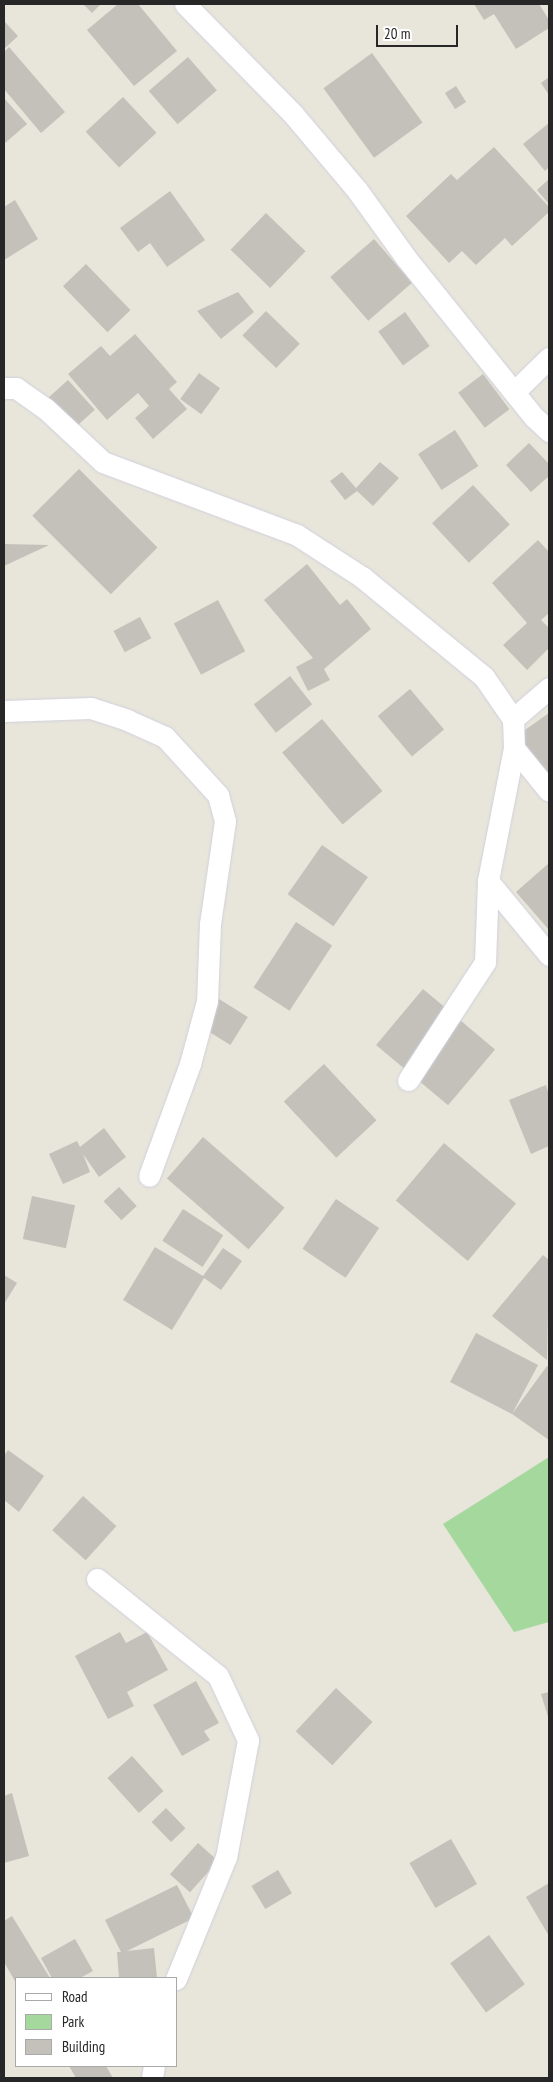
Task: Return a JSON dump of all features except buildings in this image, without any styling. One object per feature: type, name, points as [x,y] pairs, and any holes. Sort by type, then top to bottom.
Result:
[{"type":"street","points":[[185,4],[299,121],[514,392],[549,431]]},
{"type":"street","points":[[514,392],[549,358]]},
{"type":"street","points":[[4,388],[16,388],[45,408],[103,462],[297,535],[362,577],[484,677],[512,719],[514,748],[488,881],[485,962],[408,1080]]},
{"type":"street","points":[[512,719],[549,688]]},
{"type":"street","points":[[4,711],[91,708],[127,720],[166,737],[218,795],[225,821],[210,924],[207,1001],[190,1064],[149,1176]]},
{"type":"street","points":[[514,748],[549,791]]},
{"type":"street","points":[[488,881],[549,955]]},
{"type":"street","points":[[97,1579],[218,1676],[248,1740],[226,1857],[177,1977]]},
{"type":"green space","points":[[549,1457],[549,1622],[514,1632],[443,1524]]}]
